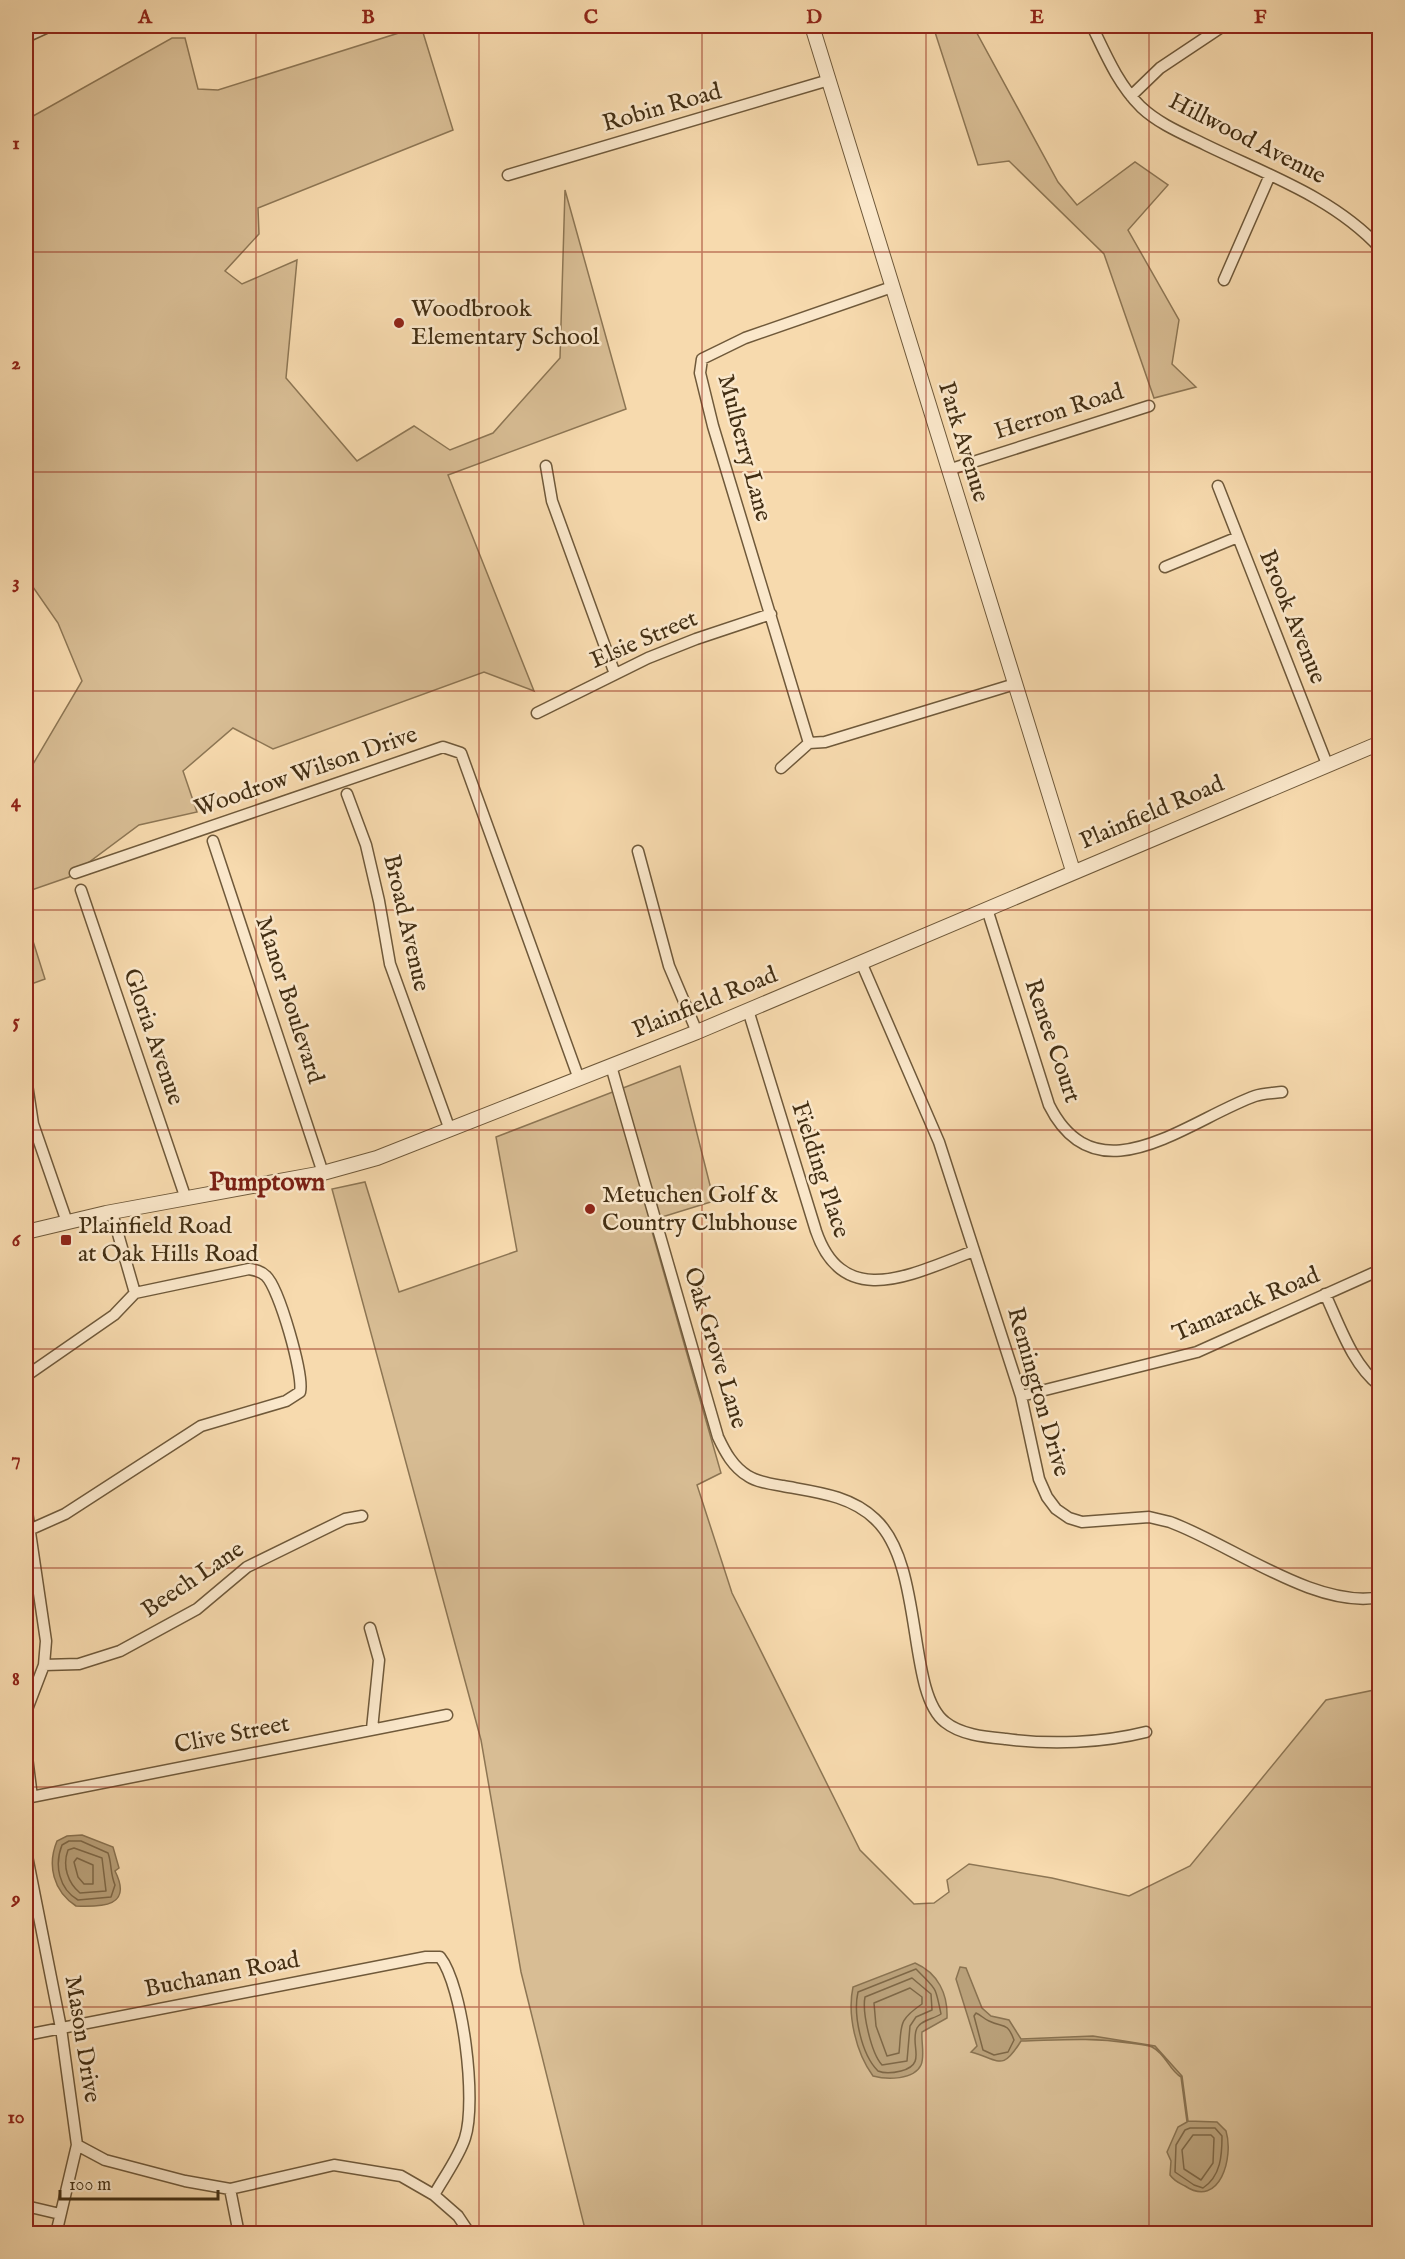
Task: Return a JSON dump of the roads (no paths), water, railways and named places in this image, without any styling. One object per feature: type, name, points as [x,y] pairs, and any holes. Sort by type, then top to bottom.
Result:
[{"type":"street","points":[[26,37],[50,26]]},
{"type":"street","name":"Park Avenue","points":[[812,26],[1074,871]]},
{"type":"street","name":"Hillwood Avenue","points":[[1092,26],[1112,68],[1131,96],[1143,108],[1172,128],[1326,203],[1358,226],[1380,248]]},
{"type":"street","points":[[1131,96],[1160,68],[1222,26]]},
{"type":"street","name":"Robin Road","points":[[508,175],[829,80]]},
{"type":"street","points":[[1224,280],[1270,175]]},
{"type":"street","name":"Mulberry Lane","points":[[809,743],[713,426],[700,374],[702,359],[745,338],[892,287]]},
{"type":"street","name":"Herron Road","points":[[948,470],[1149,406]]},
{"type":"street","points":[[546,466],[552,501],[615,674]]},
{"type":"street","name":"Brook Avenue","points":[[1218,486],[1327,764]]},
{"type":"street","points":[[1165,567],[1238,537]]},
{"type":"street","name":"Elsie Street","points":[[537,713],[615,674],[696,639],[771,614]]},
{"type":"street","points":[[782,768],[809,743],[825,742],[1015,684]]},
{"type":"street","name":"Plainfield Road","points":[[26,1232],[112,1213],[323,1173],[377,1158],[697,1032],[1380,743]]},
{"type":"street","name":"Woodrow Wilson Drive","points":[[75,873],[443,747],[461,753],[579,1079]]},
{"type":"street","name":"Broad Avenue","points":[[348,794],[366,845],[390,964],[450,1130]]},
{"type":"street","name":"Manor Boulevard","points":[[213,841],[323,1173]]},
{"type":"street","points":[[638,851],[669,966],[697,1032]]},
{"type":"street","name":"Gloria Avenue","points":[[81,890],[186,1199]]},
{"type":"street","name":"Renee Court","points":[[987,909],[1049,1105],[1064,1131],[1074,1140],[1090,1147],[1109,1151],[1132,1150],[1257,1095],[1282,1092]]},
{"type":"street","name":"Remington Drive","points":[[861,962],[939,1142],[1021,1396],[1039,1479],[1047,1497],[1056,1509],[1069,1518],[1082,1522],[1149,1517],[1170,1522],[1314,1590],[1352,1600],[1380,1597]]},
{"type":"street","name":"Fielding Place","points":[[748,1010],[816,1231],[827,1258],[847,1274],[880,1282],[974,1251]]},
{"type":"street","name":"Oak Grove Lane","points":[[611,1066],[718,1437],[727,1456],[748,1477],[853,1502],[878,1521],[886,1532],[902,1570],[927,1696],[944,1722],[971,1734],[1024,1742],[1121,1738],[1146,1731]]},
{"type":"street","points":[[26,1078],[33,1124],[67,1222]]},
{"type":"street","points":[[112,1213],[135,1293]]},
{"type":"street","points":[[26,1376],[114,1315],[135,1293],[249,1269],[261,1272],[274,1287],[300,1370],[300,1392],[286,1401],[201,1426],[65,1514],[29,1530]]},
{"type":"street","name":"Tamarack Road","points":[[1021,1396],[1197,1352],[1380,1270]]},
{"type":"street","points":[[1325,1294],[1358,1363],[1367,1376],[1380,1386]]},
{"type":"street","points":[[26,1505],[46,1641],[44,1665],[26,1712]]},
{"type":"street","name":"Beech Lane","points":[[44,1665],[79,1664],[120,1651],[197,1609],[247,1567],[345,1518],[362,1516]]},
{"type":"street","points":[[370,1628],[379,1660],[372,1729]]},
{"type":"street","name":"Clive Street","points":[[29,1797],[447,1715]]},
{"type":"street","points":[[26,1749],[29,1797]]},
{"type":"street","name":"Mason Drive","points":[[26,1851],[61,2028],[77,2145],[56,2234]]},
{"type":"street","name":"Buchanan Road","points":[[26,2035],[426,1957],[440,1957],[447,1965],[462,2026],[469,2076],[470,2107],[465,2138],[435,2195]]},
{"type":"street","points":[[77,2145],[105,2160],[185,2181],[230,2189],[334,2165],[401,2176],[435,2195],[458,2216],[470,2234]]},
{"type":"street","points":[[230,2189],[239,2234]]},
{"type":"street","points":[[26,2206],[60,2214]]},
{"type":"water","points":[[82,1835],[113,1847],[119,1868],[115,1871],[120,1883],[120,1892],[117,1898],[105,1905],[76,1906],[62,1893],[54,1877],[53,1859],[57,1841],[67,1836]]},
{"type":"water","points":[[915,1963],[930,1972],[940,1985],[946,2001],[947,2018],[922,2032],[923,2057],[921,2065],[913,2074],[900,2078],[873,2076],[862,2056],[854,2033],[851,2009],[853,1987]]},
{"type":"water","points":[[960,1967],[966,1968],[982,2008],[991,2016],[1009,2020],[1021,2039],[1093,2036],[1155,2046],[1182,2076],[1188,2121],[1217,2122],[1226,2131],[1228,2154],[1226,2166],[1215,2186],[1207,2191],[1197,2191],[1179,2183],[1170,2175],[1171,2161],[1167,2152],[1178,2127],[1187,2122],[1181,2077],[1157,2050],[1141,2044],[1075,2039],[1021,2041],[1009,2057],[1000,2061],[971,2052],[977,2046],[956,1979]]},
{"type":"place","name":"Woodbrook Elementary School","points":[[399,323]]},
{"type":"place","name":"Metuchen Golf & Country Clubhouse","points":[[590,1209]]},
{"type":"place","name":"Plainfield Road at Oak Hills Road","points":[[66,1240]]},
{"type":"district","name":"Pumptown","points":[[267,1182]]}]
